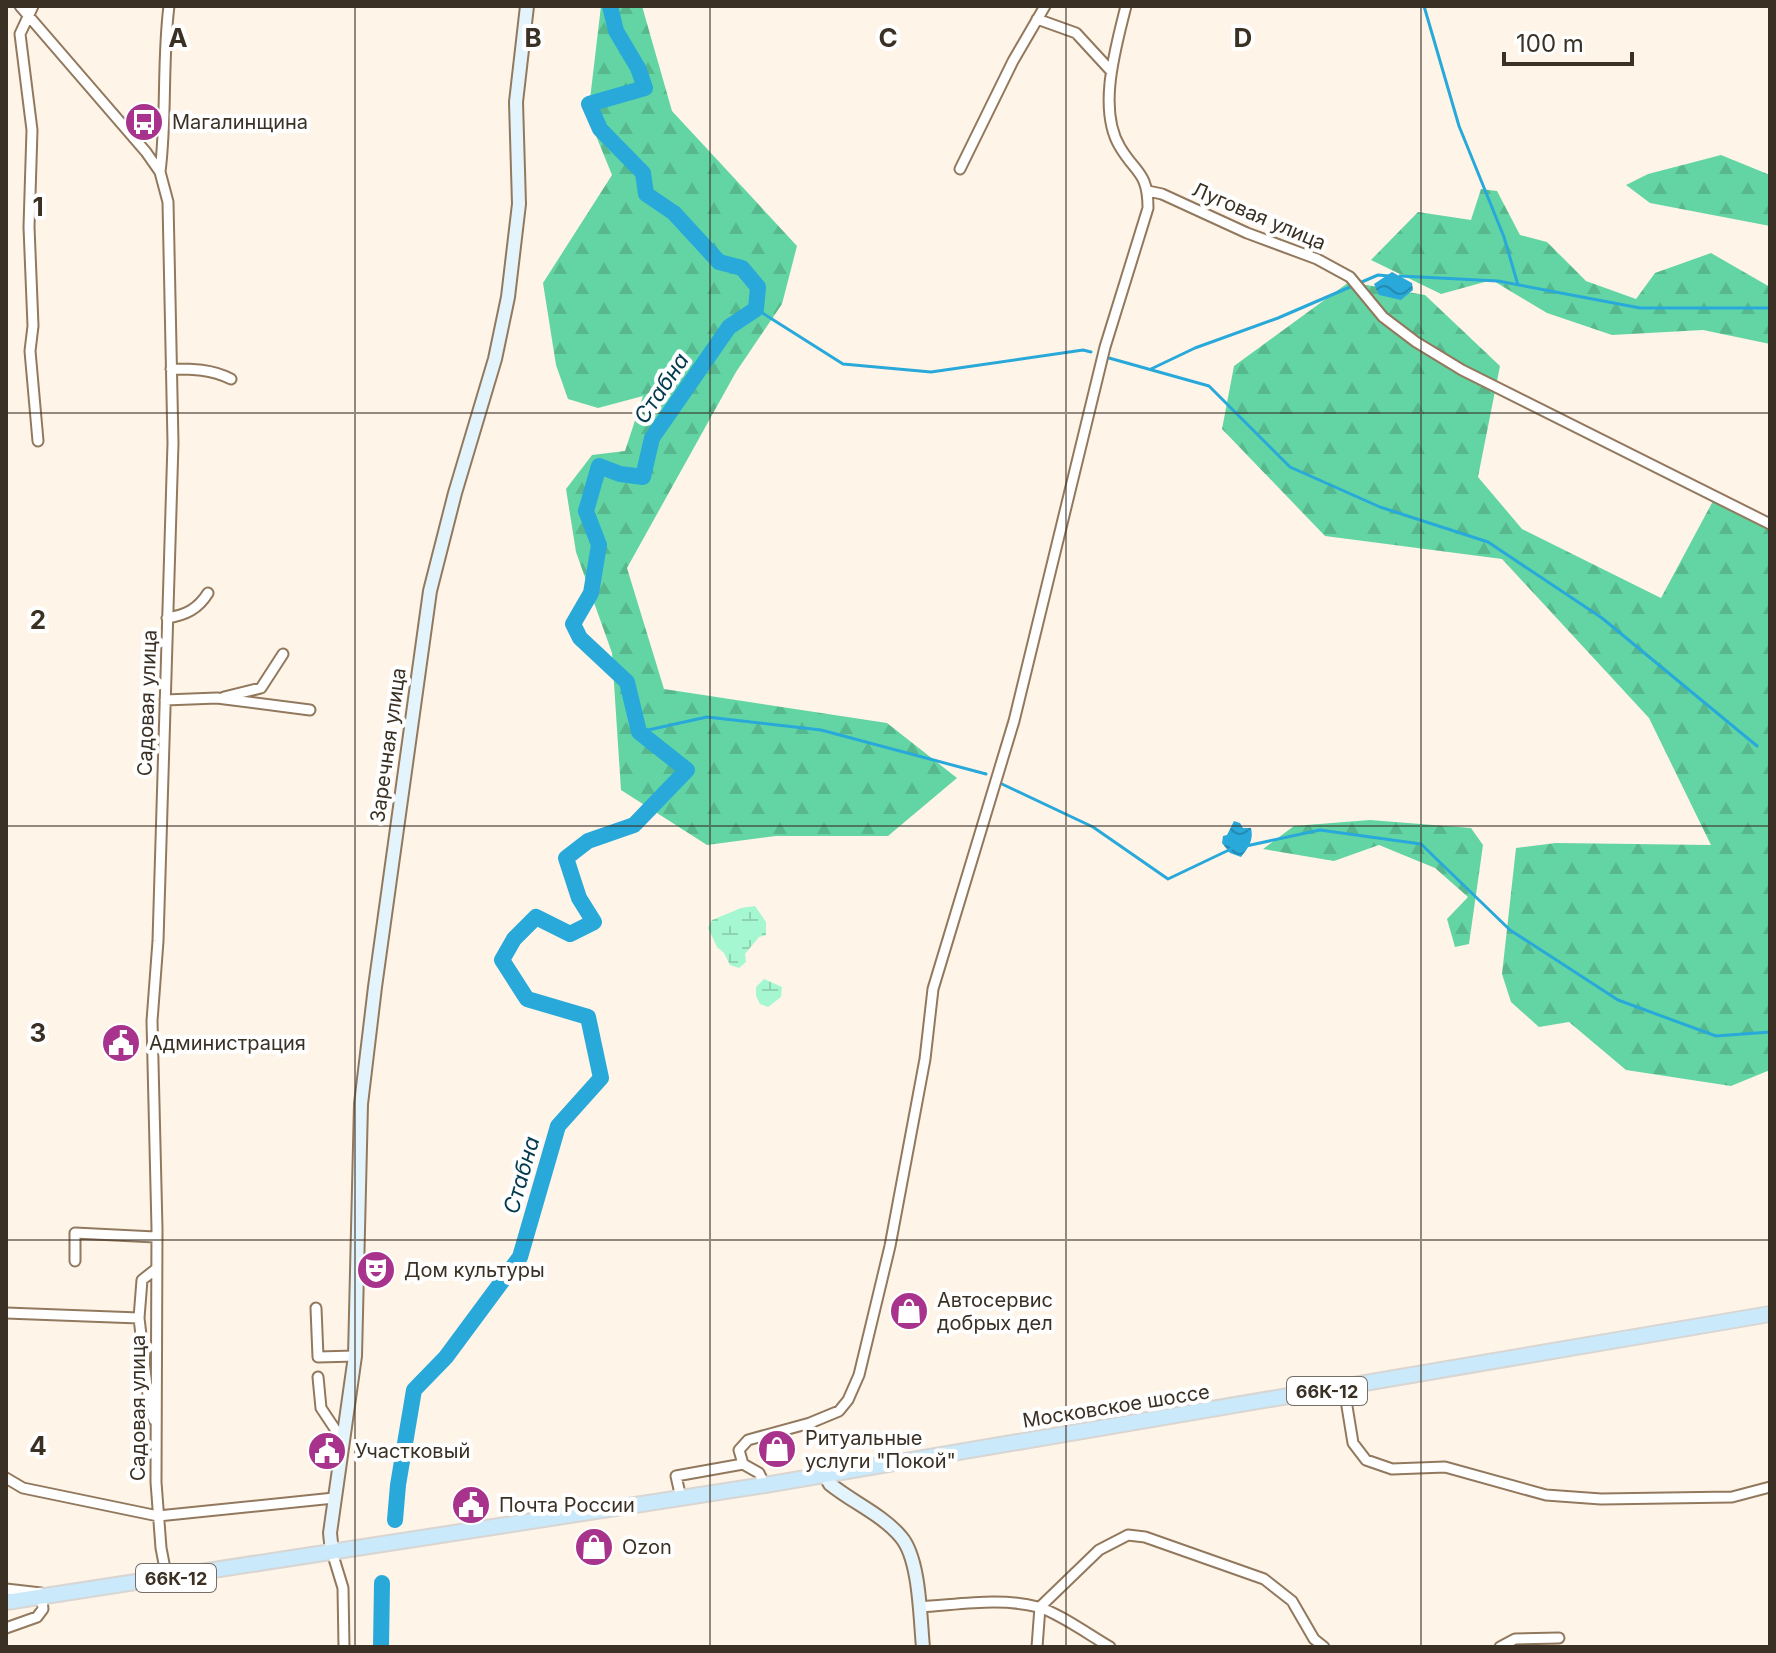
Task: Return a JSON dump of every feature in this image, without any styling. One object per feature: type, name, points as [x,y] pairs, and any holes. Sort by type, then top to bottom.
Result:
[{"type":"main road","name":"Московское шоссе","points":[[339,1551],[765,1485],[1770,1314]]},
{"type":"main road","name":"66К-12","points":[[6,1602],[339,1551]]},
{"type":"street","name":"Садовая улица","points":[[20,6],[31,11],[160,172]]},
{"type":"street","name":"Садовая улица","points":[[167,1579],[158,1516],[152,1021],[158,941],[173,443],[168,202],[160,172],[165,136],[164,41],[169,6]]},
{"type":"street","name":"Заречная улица","points":[[339,1551],[330,1533],[355,1356],[359,1135],[373,1001],[430,591],[495,359],[508,297],[519,204],[516,102],[527,6]]},
{"type":"street","points":[[960,169],[1013,61],[1045,6]]},
{"type":"street","points":[[743,1464],[739,1450],[748,1440],[810,1423],[839,1411],[848,1400],[859,1375],[890,1246],[925,1059],[933,989],[1014,721],[1105,347],[1148,208],[1148,191],[1143,175],[1119,146],[1112,128],[1111,71],[1126,6]]},
{"type":"street","points":[[31,11],[20,34],[32,130],[29,227],[33,326],[30,351],[38,441]]},
{"type":"street","points":[[1037,19],[1076,33],[1111,71]]},
{"type":"street","name":"Луговая улица","points":[[1148,191],[1162,194],[1247,233],[1317,259],[1353,280],[1383,317],[1462,370],[1770,524]]},
{"type":"street","points":[[171,369],[218,372],[231,379]]},
{"type":"street","points":[[167,618],[186,615],[208,593]]},
{"type":"street","points":[[217,698],[261,688],[283,654]]},
{"type":"street","points":[[165,700],[217,698],[310,710]]},
{"type":"street","points":[[75,1261],[75,1233],[155,1237]]},
{"type":"street","points":[[156,1269],[142,1280],[139,1318],[150,1412],[156,1423]]},
{"type":"street","points":[[316,1308],[318,1357],[355,1356]]},
{"type":"street","name":"Садовая улица","points":[[6,1313],[139,1318]]},
{"type":"street","points":[[318,1377],[321,1408],[343,1441]]},
{"type":"street","points":[[1344,1388],[1353,1443],[1366,1460],[1392,1469],[1445,1467],[1546,1495],[1601,1499],[1732,1497],[1770,1487]]},
{"type":"street","points":[[681,1498],[676,1476],[743,1464],[759,1473],[765,1485]]},
{"type":"street","points":[[825,1475],[830,1484],[901,1536],[910,1552],[923,1647]]},
{"type":"street","points":[[6,1478],[23,1488],[158,1516],[334,1498]]},
{"type":"street","points":[[1037,1647],[1040,1607],[1099,1550],[1128,1535],[1145,1537],[1264,1579],[1292,1601],[1314,1639],[1324,1647]]},
{"type":"street","points":[[339,1551],[344,1647]]},
{"type":"street","points":[[6,1589],[41,1593],[43,1609],[37,1617],[6,1628]]},
{"type":"street","points":[[919,1607],[949,1603],[1040,1607],[1110,1647]]},
{"type":"street","points":[[1500,1647],[1515,1639],[1559,1638]]},
{"type":"green space","points":[[601,6],[642,6],[672,111],[797,246],[782,304],[736,372],[627,568],[664,689],[887,723],[957,778],[888,836],[776,836],[707,845],[621,790],[612,653],[576,552],[566,489],[592,455],[625,451],[643,396],[598,408],[568,399],[556,365],[543,283],[612,175],[588,116]]},
{"type":"green space","points":[[1721,155],[1770,175],[1770,226],[1650,203],[1626,185],[1648,174]]},
{"type":"green space","points":[[1481,189],[1497,191],[1520,235],[1547,242],[1586,281],[1636,299],[1655,273],[1711,253],[1770,287],[1770,344],[1703,330],[1612,335],[1547,313],[1492,280],[1441,294],[1371,260],[1418,212],[1471,220]]},
{"type":"green space","points":[[1349,282],[1425,295],[1500,366],[1478,477],[1522,529],[1661,598],[1713,501],[1770,529],[1770,1070],[1731,1086],[1626,1070],[1569,1022],[1539,1027],[1511,1002],[1502,974],[1516,848],[1556,843],[1711,845],[1649,718],[1502,559],[1325,536],[1222,429],[1234,366]]},
{"type":"green space","points":[[1370,820],[1471,828],[1483,845],[1469,944],[1455,947],[1447,919],[1468,897],[1435,868],[1379,845],[1334,861],[1263,849],[1294,826]]},
{"type":"green space","points":[[755,906],[766,922],[766,935],[759,937],[745,954],[746,962],[739,968],[730,965],[708,928],[712,920],[741,908]]},
{"type":"green space","points":[[764,979],[782,987],[781,997],[768,1007],[760,1004],[756,996],[756,987]]},
{"type":"water","points":[[1392,272],[1412,283],[1413,290],[1401,300],[1379,295],[1374,284]]},
{"type":"water","points":[[1234,821],[1243,828],[1251,828],[1252,832],[1241,857],[1230,853],[1222,843],[1223,836],[1227,835]]},
{"type":"waterway","name":"Стабна","points":[[395,1520],[414,1390],[446,1357],[520,1257],[558,1126],[601,1078],[588,1017],[527,999],[502,960],[514,939],[536,917],[570,934],[594,922],[579,898],[566,858],[588,841],[634,825],[687,770],[639,732],[627,682],[580,638],[573,624],[591,593],[599,545],[586,511],[599,466],[620,474],[643,477],[652,438],[729,327],[756,309],[758,287],[742,268],[719,262],[674,213],[646,194],[643,173],[600,129],[589,104],[645,88],[638,68],[616,31],[610,6]]},
{"type":"waterway","points":[[1424,6],[1459,126],[1504,237],[1518,285]]},
{"type":"waterway","points":[[1151,369],[1195,348],[1278,318],[1378,275],[1389,276]]},
{"type":"waterway","points":[[1400,276],[1498,281],[1640,308],[1770,308]]},
{"type":"waterway","points":[[756,309],[843,364],[931,372],[1083,350],[1091,352]]},
{"type":"waterway","points":[[1109,358],[1209,386],[1290,467],[1380,507],[1488,542],[1602,618],[1757,746]]},
{"type":"waterway","points":[[639,732],[707,717],[821,730],[986,774]]},
{"type":"waterway","points":[[1002,784],[1093,827],[1168,879],[1231,849]]},
{"type":"waterway","points":[[1246,846],[1320,830],[1421,844],[1510,930],[1618,1000],[1716,1036],[1770,1032]]},
{"type":"waterway","name":"Стабна","points":[[381,1647],[382,1583]]},
{"type":"place","name":"Магалинщина","points":[[144,122]]},
{"type":"place","name":"Администрация","points":[[121,1043]]},
{"type":"place","name":"Дом культуры","points":[[376,1270]]},
{"type":"place","name":"Автосервис добрых дел","points":[[909,1311]]},
{"type":"place","name":"Ритуальные услуги \"Покой\"","points":[[777,1449]]},
{"type":"place","name":"Участковый","points":[[327,1451]]},
{"type":"place","name":"Почта России","points":[[471,1505]]},
{"type":"place","name":"Ozon","points":[[594,1547]]}]
